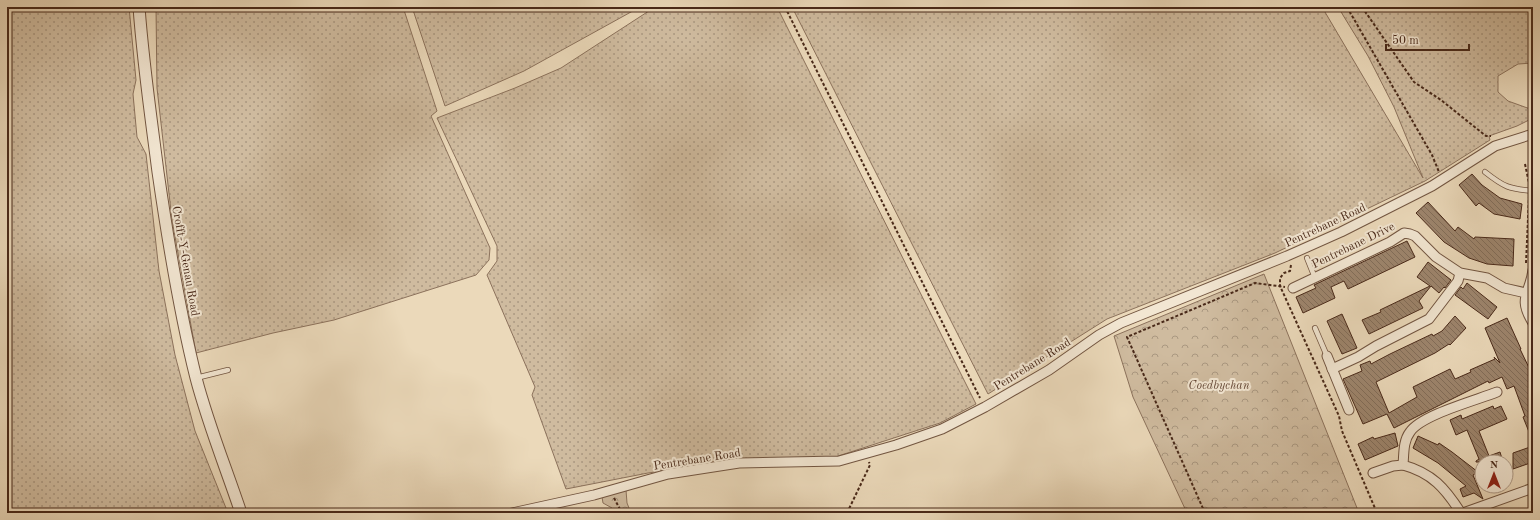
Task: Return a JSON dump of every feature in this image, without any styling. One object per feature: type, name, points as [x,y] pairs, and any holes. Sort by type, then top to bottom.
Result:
[{"type":"street","name":"Crofft-Y-Genau Road","points":[[139,7],[146,81],[167,231],[178,292],[196,378],[241,513]]},
{"type":"street","name":"Pentrebane Road","points":[[512,513],[610,490],[668,474],[728,464],[839,461],[918,438],[942,429],[985,407],[1049,370],[1099,335],[1121,323],[1287,256],[1341,232],[1442,180],[1499,144],[1533,137]]},
{"type":"street","name":"Pentrebane Drive","points":[[1294,288],[1390,242],[1404,233],[1415,236],[1436,256],[1460,273],[1487,278],[1504,288],[1526,293]]},
{"type":"street","points":[[1529,267],[1526,310],[1533,323]]},
{"type":"street","points":[[1332,368],[1358,358],[1376,346],[1429,319],[1458,281],[1460,273]]},
{"type":"street","points":[[1327,356],[1349,410]]},
{"type":"street","points":[[1403,465],[1405,443],[1410,431],[1419,423],[1456,405],[1473,401],[1497,392]]},
{"type":"street","points":[[1373,473],[1393,466],[1403,465],[1418,470],[1436,482],[1454,501],[1462,513],[1533,488]]},
{"type":"lane","points":[[1485,172],[1500,184],[1517,190],[1531,191]]},
{"type":"lane","points":[[1307,258],[1315,278]]},
{"type":"lane","points":[[1315,328],[1327,356]]},
{"type":"lane","points":[[196,378],[228,370]]},
{"type":"path","points":[[785,7],[985,407]]},
{"type":"path","points":[[1347,7],[1432,155],[1442,180]]},
{"type":"path","points":[[1362,7],[1414,82],[1441,100],[1486,136],[1496,137]]},
{"type":"path","points":[[1526,164],[1531,191],[1529,267]]},
{"type":"path","points":[[1287,256],[1292,266],[1290,271],[1284,273],[1280,278],[1280,286],[1339,416],[1342,431],[1377,513]]},
{"type":"path","points":[[1205,513],[1127,337],[1255,283],[1294,288]]},
{"type":"path","points":[[847,513],[870,465],[866,454]]},
{"type":"path","points":[[610,490],[622,513]]},
{"type":"green space","points":[[7,7],[129,7],[136,80],[133,94],[137,137],[146,154],[159,271],[175,355],[195,431],[228,513],[7,513]]},
{"type":"green space","points":[[156,7],[403,7],[437,111],[431,116],[490,248],[489,260],[476,275],[334,320],[273,333],[196,353],[172,220],[157,88]]},
{"type":"green space","points":[[412,7],[640,7],[524,71],[445,106]]},
{"type":"green space","points":[[655,7],[777,7],[976,404],[940,423],[832,458],[735,460],[648,473],[566,489],[532,395],[535,387],[487,275],[497,261],[497,246],[437,118],[515,88],[561,68]]},
{"type":"green space","points":[[792,7],[1322,7],[1423,178],[1394,107],[1368,56],[1338,7],[1533,7],[1533,63],[1518,64],[1498,76],[1498,92],[1508,101],[1533,110],[1533,118],[1517,126],[1489,136],[1490,140],[1425,181],[1275,253],[1107,319],[988,394]]},
{"type":"green space","name":"Coedbychan","points":[[1264,274],[1359,513],[1187,513],[1133,397],[1114,336]]},
{"type":"green space","points":[[626,490],[627,503],[631,513],[614,513],[612,508],[603,503],[602,497]]},
{"type":"building","points":[[1472,174],[1482,185],[1500,198],[1522,204],[1520,219],[1494,214],[1479,203],[1476,206],[1459,185]]},
{"type":"building","points":[[1428,202],[1455,231],[1458,227],[1474,239],[1475,237],[1514,239],[1513,266],[1487,264],[1469,258],[1444,242],[1416,213]]},
{"type":"building","points":[[1407,241],[1415,257],[1348,289],[1344,281],[1331,287],[1335,298],[1303,313],[1296,297],[1316,288],[1314,285]]},
{"type":"building","points":[[1428,262],[1451,280],[1445,288],[1444,287],[1439,293],[1431,286],[1419,301],[1423,308],[1369,334],[1362,320],[1381,312],[1380,310],[1430,286],[1417,277]]},
{"type":"building","points":[[1467,283],[1497,307],[1488,319],[1455,295],[1461,287],[1463,289]]},
{"type":"building","points":[[1342,314],[1357,348],[1342,354],[1327,321]]},
{"type":"building","points":[[1455,316],[1466,328],[1450,345],[1449,344],[1435,353],[1376,382],[1389,413],[1417,397],[1413,387],[1450,369],[1455,379],[1471,372],[1470,370],[1495,359],[1494,357],[1500,363],[1485,328],[1507,318],[1533,376],[1533,442],[1523,417],[1525,416],[1514,386],[1507,389],[1502,377],[1489,383],[1488,381],[1394,428],[1387,414],[1363,424],[1343,379],[1362,371],[1360,365],[1370,361],[1371,364],[1432,334],[1433,336],[1442,331]]},
{"type":"building","points":[[1493,406],[1494,409],[1501,406],[1507,419],[1479,431],[1488,454],[1477,454],[1467,430],[1456,435],[1450,420],[1461,415],[1462,419]]},
{"type":"building","points":[[1395,433],[1398,446],[1365,460],[1358,444],[1373,437],[1374,439]]},
{"type":"building","points":[[1418,436],[1438,445],[1439,443],[1452,452],[1474,469],[1474,493],[1463,497],[1460,489],[1466,486],[1438,463],[1413,448]]},
{"type":"building","points":[[1533,446],[1533,462],[1514,469],[1513,453]]},
{"type":"building","points":[[1476,494],[1481,494],[1483,499]]}]
